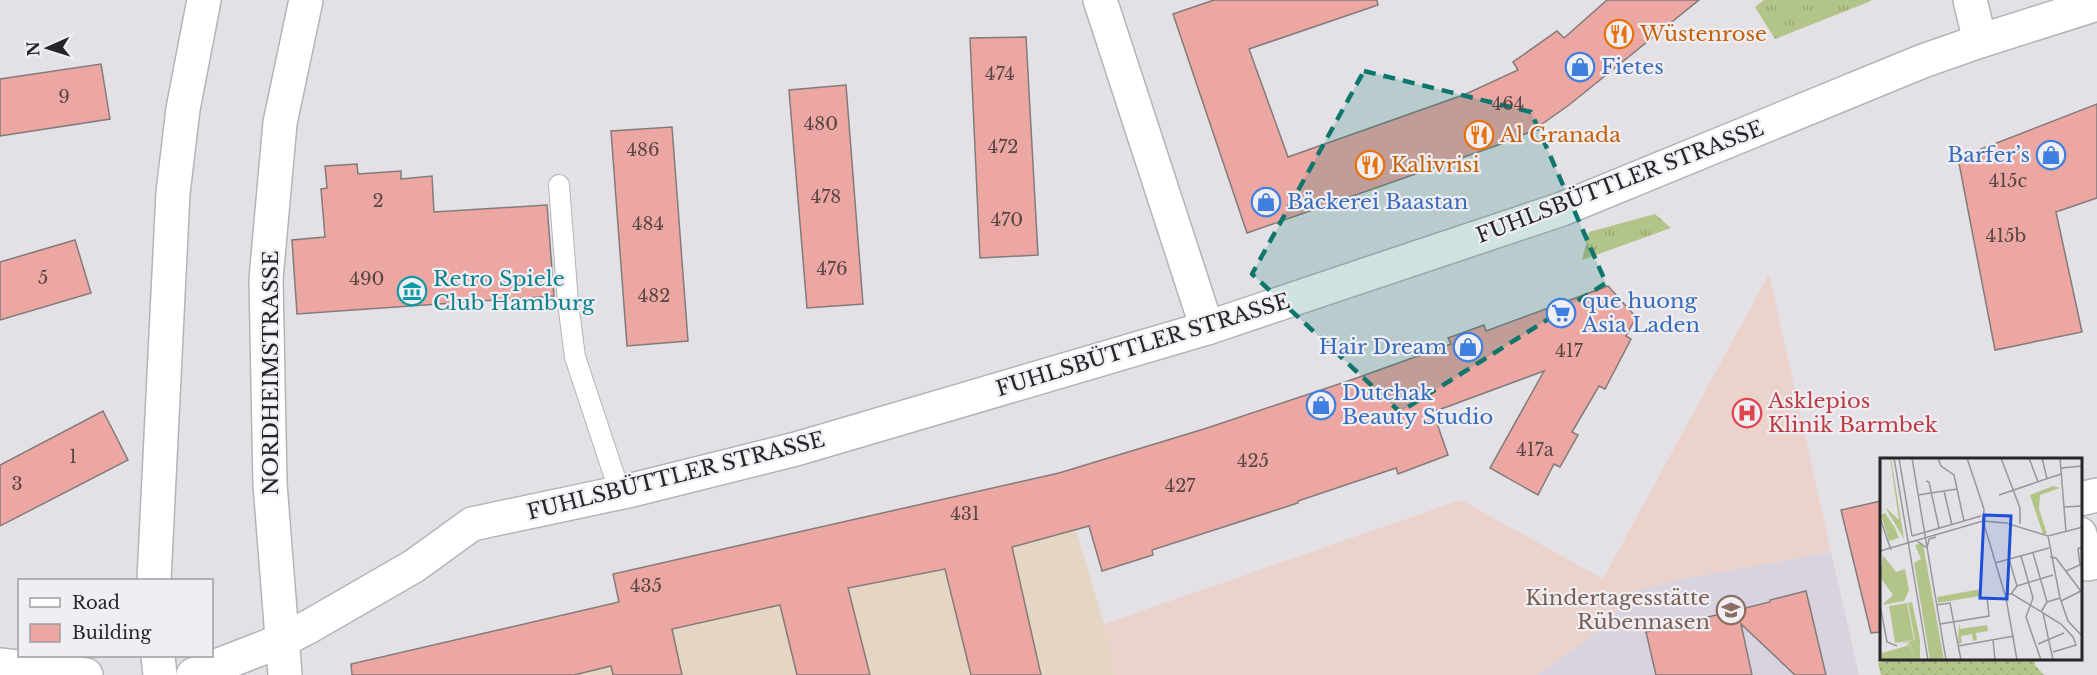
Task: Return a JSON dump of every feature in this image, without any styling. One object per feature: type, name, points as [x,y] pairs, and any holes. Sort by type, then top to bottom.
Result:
[{"type":"main road","points":[[154,579],[173,193],[183,109],[204,0]]},
{"type":"main road","name":"NORDHEIMSTRASSE","points":[[285,675],[270,484],[266,279],[280,123],[306,0]]},
{"type":"main road","points":[[1100,0],[1207,328]]},
{"type":"main road","points":[[1970,0],[1980,41]]},
{"type":"main road","name":"FUHLSBÜTTLER STRASSE","points":[[193,675],[281,641],[414,566],[472,524],[620,493],[796,449],[1207,328],[1562,209],[1923,62],[1980,41],[2097,4]]},
{"type":"main road","points":[[2082,499],[2097,495]]},
{"type":"main road","points":[[2082,543],[2087,564],[2097,562]]},
{"type":"main road","points":[[158,657],[160,675]]},
{"type":"main road","points":[[0,665],[86,675]]},
{"type":"lane","points":[[559,185],[568,303],[575,357],[620,493]]},
{"type":"highlighted area","points":[[1364,71],[1531,112],[1606,283],[1400,412],[1252,274]]},
{"type":"shaded area","name":"Asklepios Klinik Barmbek","points":[[1769,274],[1831,552],[1681,579],[1634,591],[1601,629],[1537,675],[1115,675],[1104,624],[1461,500],[1603,579]]},
{"type":"shaded area","points":[[1059,473],[1104,624],[1115,675],[367,675],[365,661],[618,602],[613,574]]},
{"type":"shaded area","name":"Kindertagesstätte Rübennasen","points":[[1831,552],[1859,675],[1537,675],[1601,629],[1634,591],[1681,579]]},
{"type":"green space","points":[[1764,0],[1871,1],[1775,39],[1755,7]]},
{"type":"green space","points":[[1655,214],[1671,228],[1582,260],[1589,232]]},
{"type":"green space","points":[[1889,660],[2034,660],[2035,665],[2044,675],[1881,675],[1878,663]]},
{"type":"building","points":[[1214,0],[1377,0],[1378,5],[1249,49],[1288,157],[1466,94],[1518,70],[1513,62],[1557,31],[1564,38],[1607,0],[1699,0],[1569,105],[1532,131],[1247,233],[1173,14]]},
{"type":"building","points":[[1026,37],[1038,255],[980,258],[970,38]]},
{"type":"building","points":[[101,64],[110,119],[0,136],[0,79]]},
{"type":"building","points":[[846,85],[863,304],[807,308],[789,90]]},
{"type":"building","points":[[2097,104],[2097,198],[2056,212],[2082,332],[1995,350],[1958,158]]},
{"type":"building","points":[[672,127],[688,341],[627,346],[611,131]]},
{"type":"building","points":[[357,164],[358,174],[401,171],[401,179],[432,176],[434,212],[547,205],[554,296],[297,314],[292,240],[325,237],[321,189],[327,188],[325,166]]},
{"type":"building","points":[[75,240],[91,293],[0,320],[0,262]]},
{"type":"building","points":[[1608,286],[1636,317],[1626,336],[1631,339],[1605,389],[1599,386],[1572,432],[1578,435],[1560,467],[1554,464],[1538,495],[1490,468],[1544,371],[1433,412],[1448,455],[1398,474],[1396,468],[1298,501],[1298,503],[1152,550],[1153,555],[1102,571],[1089,526],[1012,547],[1041,675],[971,675],[945,569],[848,588],[870,675],[797,675],[780,605],[672,629],[682,675],[613,675],[611,666],[574,675],[352,675],[351,664],[619,602],[613,574],[1059,473],[1204,429],[1354,379],[1451,344],[1448,338],[1484,325],[1486,331]]},
{"type":"building","points":[[103,411],[128,460],[0,526],[0,465]]},
{"type":"building","points":[[1880,501],[1880,632],[1871,633],[1841,510]]},
{"type":"building","points":[[1806,591],[1826,675],[1795,675],[1741,624],[1752,675],[1656,675],[1646,632]]},
{"type":"place","name":"Wüstenrose","points":[[1619,34]]},
{"type":"place","name":"Fietes","points":[[1580,67]]},
{"type":"place","name":"Al Granada","points":[[1479,135]]},
{"type":"place","name":"Barfer’s","points":[[2051,155]]},
{"type":"place","name":"Kalivrisi","points":[[1370,165]]},
{"type":"place","name":"Bäckerei Baastan","points":[[1266,202]]},
{"type":"place","name":"Retro Spiele Club Hamburg","points":[[412,291]]},
{"type":"place","name":"que huong Asia Laden","points":[[1561,313]]},
{"type":"place","name":"Hair Dream","points":[[1468,347]]},
{"type":"place","name":"Dutchak Beauty Studio","points":[[1321,405]]},
{"type":"place","name":"Asklepios Klinik Barmbek","points":[[1747,413]]},
{"type":"place","name":"Kindertagesstätte Rübennasen","points":[[1731,610]]}]
